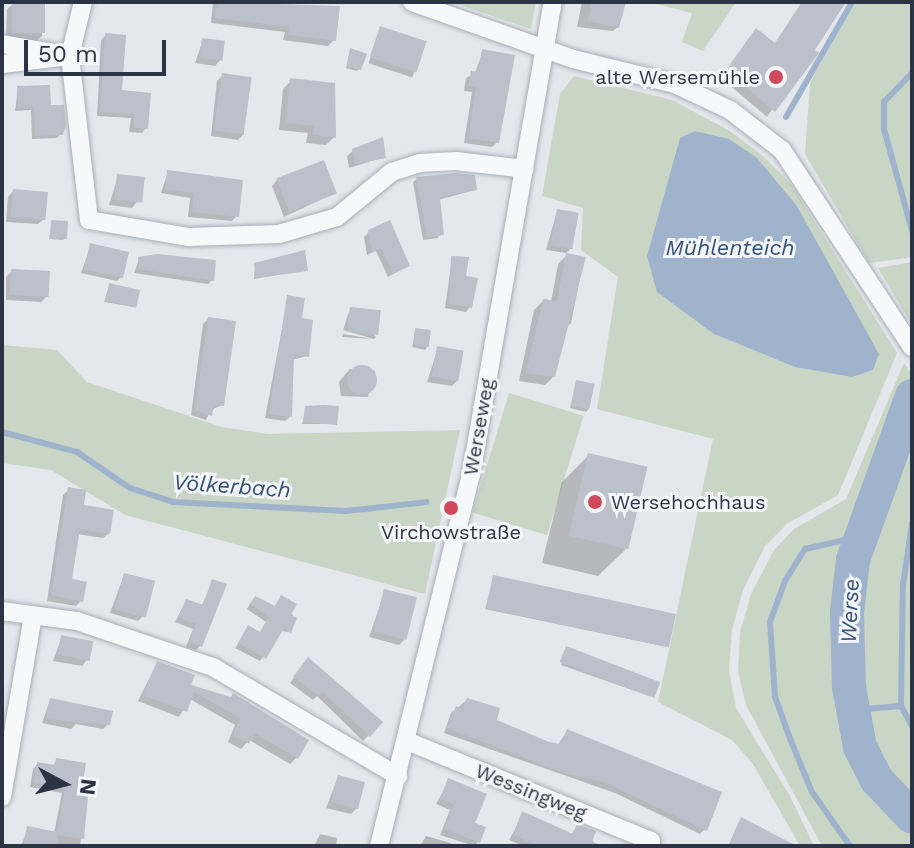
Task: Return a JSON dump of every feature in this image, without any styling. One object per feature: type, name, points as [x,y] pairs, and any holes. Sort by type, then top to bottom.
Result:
[{"type":"street","points":[[83,2],[70,56],[89,220],[188,237],[279,234],[337,217],[392,172],[419,163],[456,161],[525,169]]},
{"type":"street","points":[[412,2],[547,46],[573,59],[675,84],[730,110],[782,150],[912,347]]},
{"type":"street","name":"Werseweg","points":[[379,846],[471,475],[553,2]]},
{"type":"street","points":[[2,44],[70,56]]},
{"type":"street","points":[[2,64],[70,56]]},
{"type":"street","points":[[2,611],[77,621],[213,667],[398,776]]},
{"type":"street","points":[[2,797],[33,616]]},
{"type":"street","name":"Wessingweg","points":[[407,741],[651,841],[649,846]]},
{"type":"green space","points":[[451,2],[536,2],[531,29]]},
{"type":"green space","points":[[648,2],[736,2],[703,51],[682,42],[692,13]]},
{"type":"green space","points":[[855,2],[912,2],[912,256],[869,263],[805,154],[810,83]]},
{"type":"green space","points":[[574,76],[672,100],[730,131],[763,156],[791,184],[897,353],[838,495],[787,524],[765,546],[743,590],[732,630],[729,670],[736,708],[790,796],[814,846],[800,846],[753,764],[732,740],[658,702],[713,439],[597,409],[618,277],[581,250],[583,208],[542,196],[560,94]]},
{"type":"green space","points":[[912,262],[912,325],[878,268]]},
{"type":"green space","points":[[2,345],[57,350],[87,382],[222,427],[268,434],[460,430],[425,594],[125,515],[51,470],[2,463]]},
{"type":"green space","points":[[904,363],[912,375],[912,846],[822,846],[746,705],[738,671],[740,632],[751,594],[774,550],[794,529],[846,499]]},
{"type":"green space","points":[[509,393],[584,416],[547,535],[472,513]]},
{"type":"water","name":"Mühlenteich","points":[[695,131],[729,139],[757,158],[797,206],[879,354],[873,370],[852,377],[795,367],[714,334],[657,292],[647,256],[680,138]]},
{"type":"building","points":[[12,2],[45,2],[45,33],[12,33]]},
{"type":"building","points":[[217,2],[340,6],[336,41],[288,35],[289,27],[215,18]]},
{"type":"building","points":[[592,2],[626,2],[619,28],[588,21]]},
{"type":"building","points":[[802,2],[846,2],[815,50],[819,53],[775,112],[726,70],[756,28],[775,43]]},
{"type":"building","points":[[380,26],[427,41],[416,73],[370,57]]},
{"type":"building","points":[[105,33],[126,35],[122,90],[151,93],[148,129],[133,128],[134,114],[100,112]]},
{"type":"building","points":[[202,38],[225,41],[222,61],[200,58]]},
{"type":"building","points":[[350,48],[367,54],[361,70],[347,66]]},
{"type":"building","points":[[482,49],[515,55],[499,143],[468,138],[476,87],[468,86],[471,71],[478,72]]},
{"type":"building","points":[[222,73],[252,77],[244,135],[214,130]]},
{"type":"building","points":[[290,78],[335,83],[336,138],[313,135],[314,126],[286,123]]},
{"type":"building","points":[[50,85],[51,105],[64,105],[66,125],[63,135],[35,136],[34,107],[18,108],[17,86]]},
{"type":"building","points":[[383,137],[386,158],[355,164],[352,149]]},
{"type":"building","points":[[324,160],[337,194],[289,212],[276,178]]},
{"type":"building","points":[[167,170],[243,180],[239,217],[192,212],[194,193],[165,189]]},
{"type":"building","points":[[456,173],[475,175],[477,190],[440,197],[444,235],[427,237],[416,177]]},
{"type":"building","points":[[117,174],[145,177],[142,203],[114,200]]},
{"type":"building","points":[[13,189],[48,192],[45,220],[11,217]]},
{"type":"building","points":[[557,209],[579,213],[572,249],[551,245]]},
{"type":"building","points":[[51,220],[68,221],[67,239],[50,238]]},
{"type":"building","points":[[390,220],[410,266],[393,274],[381,248],[372,252],[368,230]]},
{"type":"building","points":[[90,243],[129,252],[123,278],[84,269]]},
{"type":"building","points":[[305,250],[308,271],[256,278],[254,263]]},
{"type":"building","points":[[566,253],[586,257],[555,377],[526,373],[543,299],[557,301]]},
{"type":"building","points":[[157,254],[216,260],[214,281],[138,269],[138,257]]},
{"type":"building","points":[[451,256],[469,257],[466,276],[478,278],[472,308],[449,304]]},
{"type":"building","points":[[11,269],[50,271],[49,297],[10,295]]},
{"type":"building","points":[[109,283],[140,290],[136,308],[105,301]]},
{"type":"building","points":[[287,295],[305,298],[302,318],[313,320],[309,357],[294,355],[292,417],[269,414]]},
{"type":"building","points":[[350,307],[381,310],[378,335],[347,332]]},
{"type":"building","points":[[208,317],[236,321],[224,406],[214,405],[212,416],[195,410]]},
{"type":"building","points":[[415,328],[431,330],[429,347],[413,345]]},
{"type":"building","points":[[437,346],[464,351],[458,381],[432,377]]},
{"type":"building","points":[[362,365],[373,369],[377,380],[373,391],[362,395],[351,391],[347,380],[351,369]]},
{"type":"building","points":[[576,380],[595,384],[589,409],[571,405]]},
{"type":"building","points":[[305,406],[339,406],[337,425],[303,422]]},
{"type":"building","name":"Wersehochhaus","points":[[588,453],[647,467],[628,550],[569,536]]},
{"type":"building","points":[[68,487],[86,490],[84,505],[114,510],[110,534],[80,529],[72,579],[87,582],[83,602],[51,595]]},
{"type":"building","points":[[124,573],[155,581],[146,618],[115,610]]},
{"type":"building","points":[[493,575],[676,614],[669,647],[486,608]]},
{"type":"building","points":[[212,579],[227,584],[202,647],[189,642],[196,624],[178,617],[186,599],[203,605]]},
{"type":"building","points":[[384,589],[417,597],[406,640],[373,632]]},
{"type":"building","points":[[281,595],[297,604],[291,615],[297,618],[291,633],[284,628],[266,659],[238,643],[248,625],[260,632],[269,617],[250,604],[255,596],[275,606]]},
{"type":"building","points":[[61,635],[93,641],[90,661],[57,655]]},
{"type":"building","points":[[566,646],[660,682],[654,698],[560,662]]},
{"type":"building","points":[[308,657],[383,722],[370,737],[323,692],[319,696],[293,677]]},
{"type":"building","points":[[157,661],[195,675],[191,685],[231,697],[233,693],[309,740],[298,759],[255,733],[249,744],[233,735],[240,718],[194,692],[187,712],[143,695]]},
{"type":"building","points":[[50,698],[113,711],[110,725],[46,719]]},
{"type":"building","points":[[467,698],[500,708],[497,720],[549,742],[561,744],[567,729],[722,792],[707,831],[603,782],[567,774],[447,728],[456,706],[462,709]]},
{"type":"building","points":[[56,758],[86,763],[81,795],[88,796],[84,839],[58,835],[56,846],[23,846],[27,826],[57,832],[65,789],[34,783],[37,762],[55,765]]},
{"type":"building","points":[[338,775],[365,782],[358,809],[331,802]]},
{"type":"building","points":[[448,778],[487,794],[475,823],[486,827],[480,843],[444,829],[454,804],[440,799]]},
{"type":"building","points":[[522,811],[573,834],[577,824],[596,831],[592,842],[602,846],[538,846],[513,835]]},
{"type":"building","points":[[741,817],[797,846],[728,846]]},
{"type":"waterway","points":[[786,117],[852,2]]},
{"type":"waterway","points":[[912,73],[884,102],[884,129],[912,231]]},
{"type":"waterway","name":"Werse","points":[[912,396],[853,560],[847,613],[849,687],[860,747],[876,779],[912,817]]},
{"type":"waterway","points":[[902,425],[912,437]]},
{"type":"waterway","name":"Völkerbach","points":[[2,432],[77,452],[130,488],[173,502],[346,511],[427,502]]},
{"type":"waterway","points":[[901,706],[903,585],[912,523]]},
{"type":"waterway","points":[[850,846],[812,792],[775,697],[770,622],[785,581],[805,549],[862,536]]},
{"type":"waterway","points":[[853,710],[901,706],[912,726]]},
{"type":"place","name":"alte Wersemühle","points":[[776,77]]},
{"type":"place","name":"Wersehochhaus","points":[[595,502]]},
{"type":"place","name":"Virchowstraße","points":[[451,508]]}]
